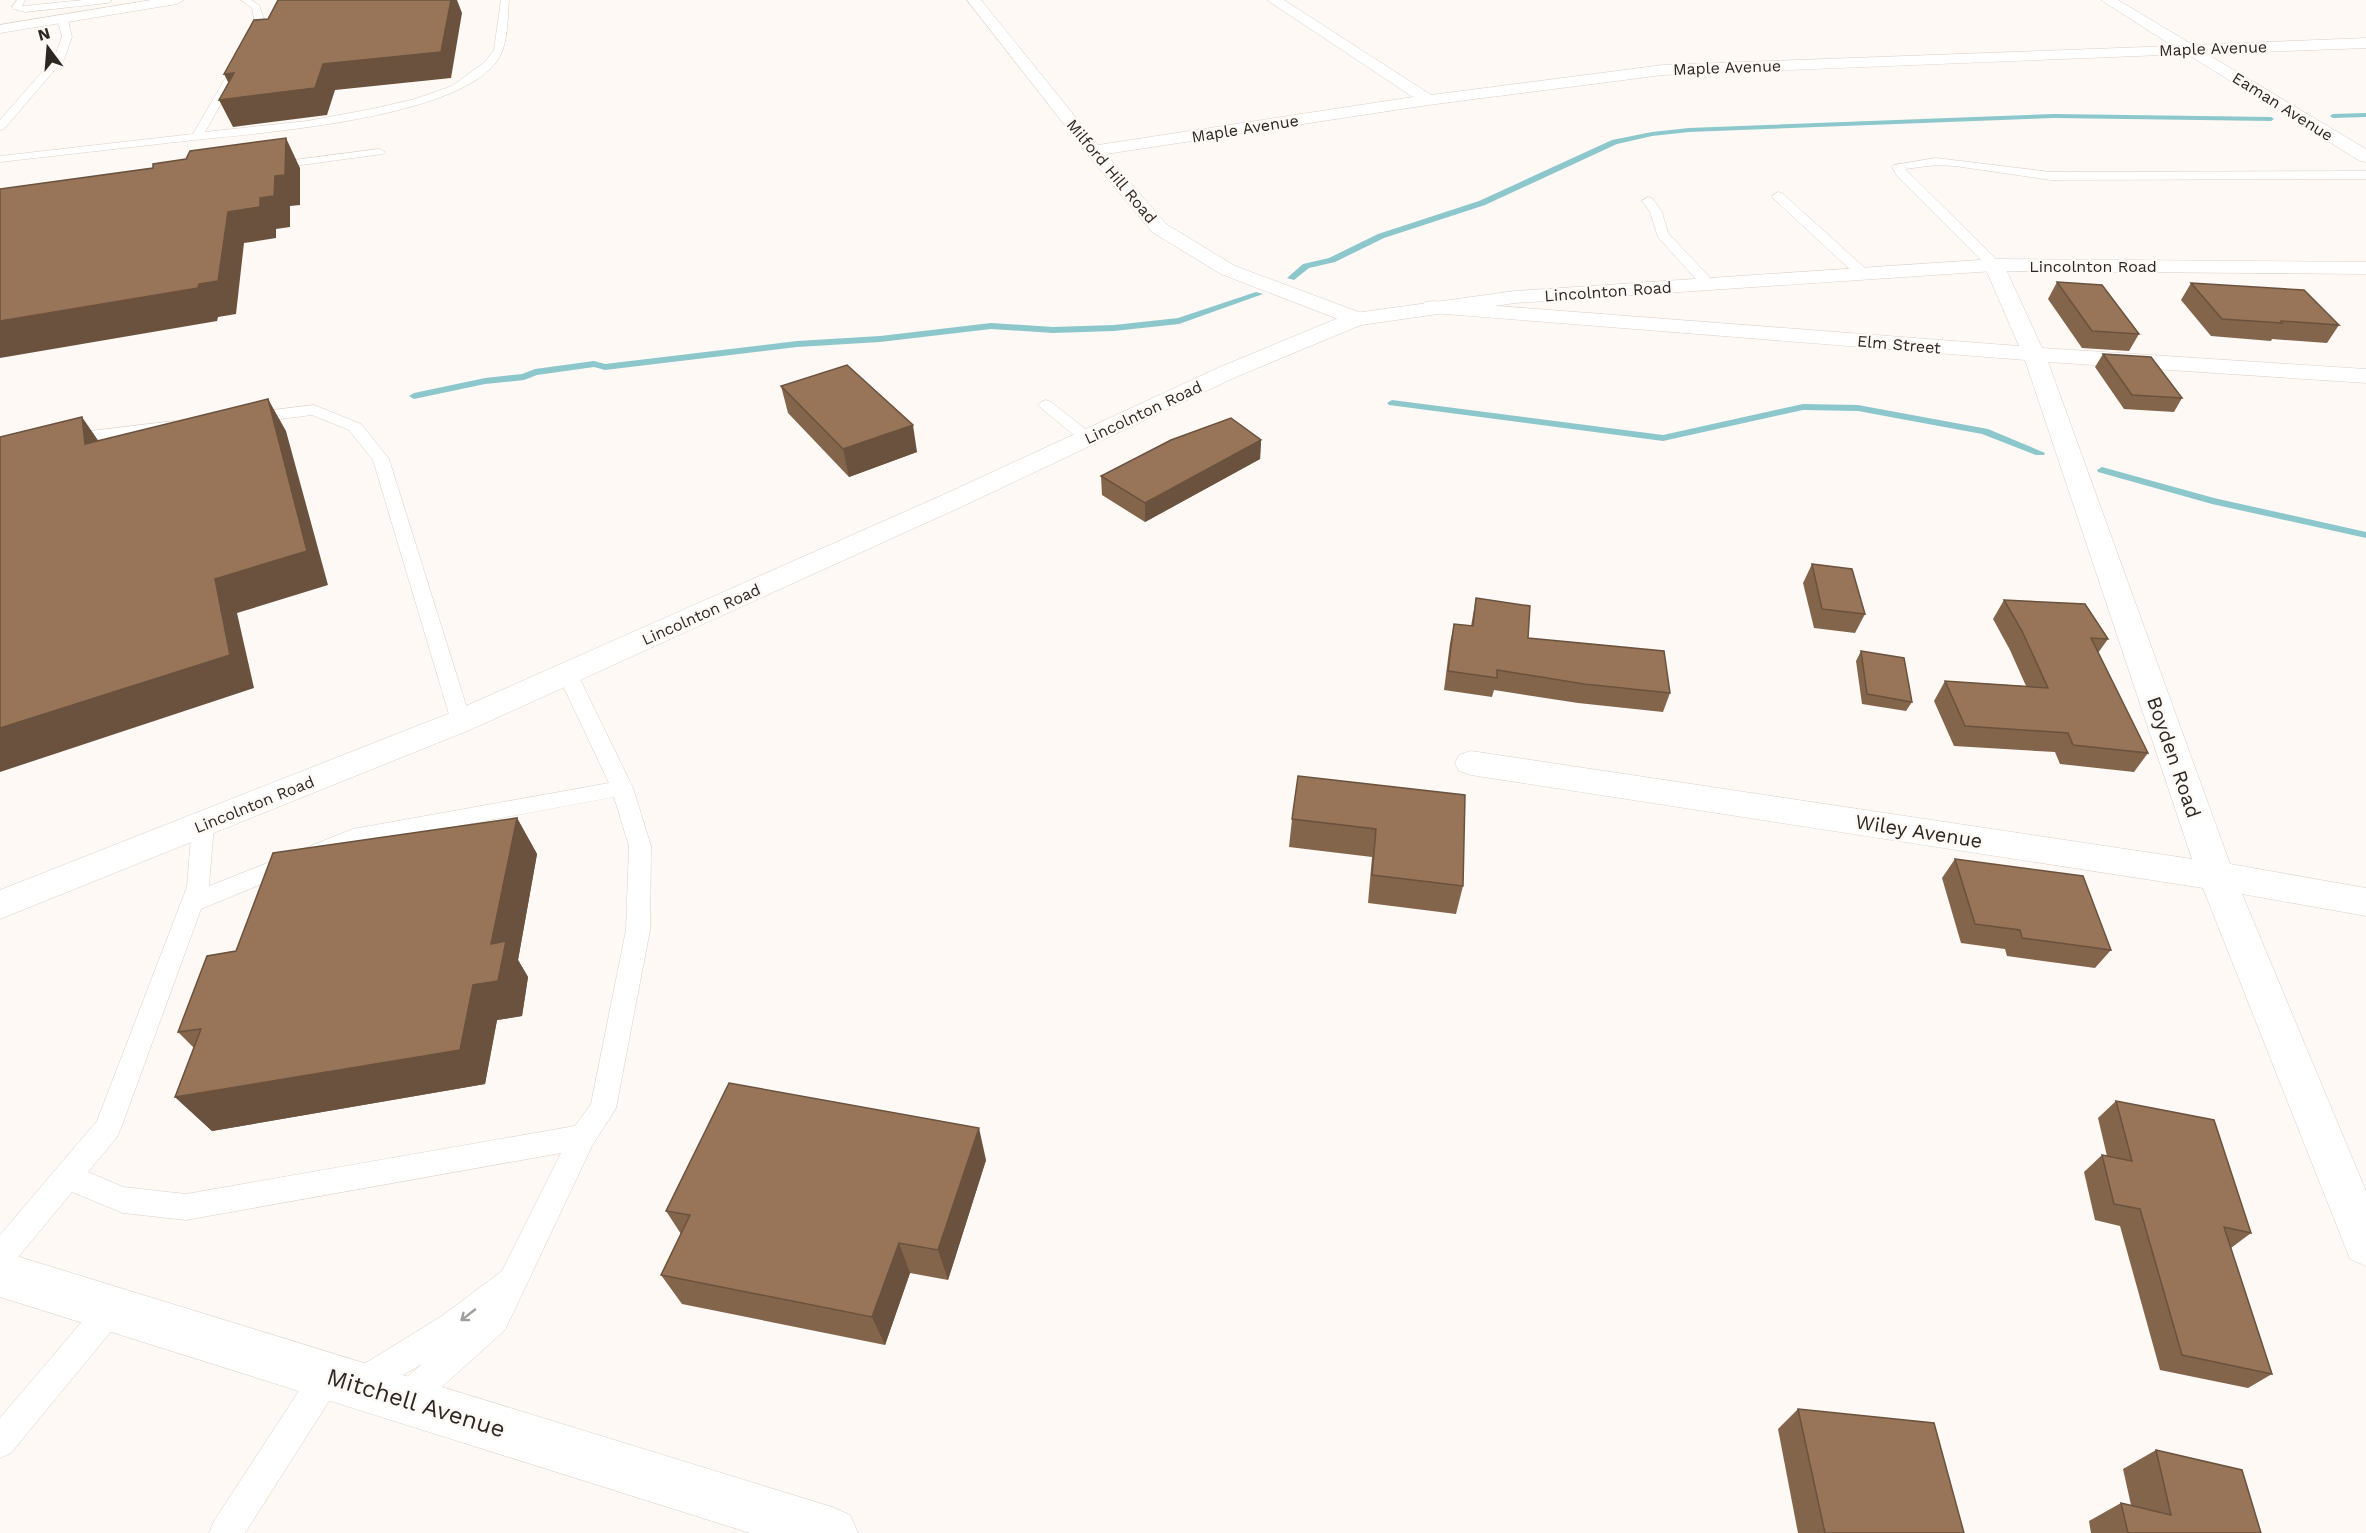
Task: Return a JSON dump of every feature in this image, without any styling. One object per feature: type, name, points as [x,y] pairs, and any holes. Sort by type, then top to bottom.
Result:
[{"type":"street","points":[[0,29],[177,0]]},
{"type":"street","name":"Milford Hill Road","points":[[974,0],[1094,151],[1159,228],[1228,270],[1356,319]]},
{"type":"street","points":[[1274,0],[1428,100]]},
{"type":"street","name":"Eaman Avenue","points":[[2108,0],[2192,49],[2366,157]]},
{"type":"street","name":"Maple Avenue","points":[[1094,151],[1428,100],[1663,70],[2366,43]]},
{"type":"street","name":"Lincolnton Road","points":[[0,905],[461,721],[1258,359],[1356,319],[1515,297],[1994,265],[2366,268]]},
{"type":"street","name":"Boyden Road","points":[[1994,265],[2034,354],[2216,876],[2366,1244]]},
{"type":"street","name":"Elm Street","points":[[1433,307],[2034,354],[2366,376]]},
{"type":"street","name":"Wiley Avenue","points":[[1471,763],[2216,876],[2366,902]]},
{"type":"street","name":"Mitchell Avenue","points":[[0,1274],[832,1533]]},
{"type":"lane","points":[[21,0],[17,7],[25,9],[108,0]]},
{"type":"lane","points":[[197,137],[235,70],[259,19],[256,7],[245,0]]},
{"type":"lane","points":[[0,159],[308,124],[372,112],[456,88],[489,64],[499,51],[506,0]]},
{"type":"lane","points":[[0,127],[59,59],[66,37],[63,20]]},
{"type":"lane","points":[[0,115],[13,114]]},
{"type":"lane","points":[[262,168],[378,152]]},
{"type":"lane","points":[[1994,265],[1901,174],[1898,167],[1910,163],[1930,162],[2051,176],[2366,176]]},
{"type":"lane","points":[[1778,196],[1862,273]]},
{"type":"lane","points":[[1648,201],[1656,212],[1662,234],[1708,284]]},
{"type":"lane","points":[[1047,405],[1087,438]]},
{"type":"lane","points":[[233,419],[314,410],[355,427],[381,459],[461,721]]},
{"type":"lane","points":[[46,442],[186,424]]},
{"type":"lane","points":[[404,1400],[494,1319],[583,1137],[603,1108],[639,930],[640,846],[622,788],[567,673]]},
{"type":"lane","points":[[192,903],[353,837],[622,788]]},
{"type":"lane","points":[[0,1257],[108,1128],[198,887],[203,824]]},
{"type":"lane","points":[[67,1177],[123,1200],[186,1207],[583,1137]]},
{"type":"lane","points":[[226,1533],[343,1380],[453,1327],[514,1279]]},
{"type":"lane","points":[[0,1442],[112,1308]]},
{"type":"building","points":[[278,0],[451,0],[441,52],[323,64],[315,88],[219,100],[234,73],[224,74],[254,20],[268,19]]},
{"type":"building","points":[[286,138],[285,175],[275,176],[274,196],[260,198],[260,207],[228,212],[218,281],[199,284],[198,288],[0,321],[0,189],[153,168],[153,164],[186,159],[190,151]]},
{"type":"building","points":[[2057,282],[2102,285],[2139,334],[2092,331]]},
{"type":"building","points":[[2191,283],[2304,290],[2339,325],[2222,319]]},
{"type":"building","points":[[2103,354],[2151,357],[2182,398],[2132,395]]},
{"type":"building","points":[[847,365],[913,425],[843,449],[781,386]]},
{"type":"building","points":[[268,399],[307,551],[215,579],[230,655],[0,728],[0,437],[82,417],[85,444]]},
{"type":"building","points":[[1231,418],[1261,440],[1145,503],[1101,476],[1171,440]]},
{"type":"building","points":[[1812,564],[1852,569],[1865,614],[1822,609]]},
{"type":"building","points":[[1476,598],[1530,606],[1528,638],[1664,651],[1670,693],[1584,684],[1497,670],[1497,678],[1448,671],[1454,624],[1473,626]]},
{"type":"building","points":[[2004,600],[2085,604],[2108,639],[2091,638],[2148,753],[2073,745],[2068,733],[1965,726],[1945,681],[2048,688],[2022,631]]},
{"type":"building","points":[[1861,651],[1904,658],[1912,702],[1867,694]]},
{"type":"building","points":[[1298,776],[1465,795],[1463,886],[1372,875],[1376,829],[1292,819]]},
{"type":"building","points":[[517,818],[491,944],[506,941],[498,981],[473,985],[460,1050],[175,1097],[201,1029],[178,1032],[207,956],[236,951],[273,853]]},
{"type":"building","points":[[1955,859],[2083,876],[2111,950],[2022,938],[2020,930],[1975,924]]},
{"type":"building","points":[[729,1083],[979,1128],[938,1250],[899,1243],[872,1317],[661,1275],[690,1215],[666,1211]]},
{"type":"building","points":[[2116,1101],[2214,1120],[2251,1233],[2224,1227],[2272,1374],[2182,1355],[2140,1209],[2114,1204],[2102,1155],[2132,1161]]},
{"type":"building","points":[[1798,1409],[1934,1423],[1964,1533],[1825,1533]]},
{"type":"building","points":[[2156,1450],[2242,1470],[2261,1533],[2128,1533],[2121,1503],[2171,1515]]},
{"type":"waterway","points":[[2333,116],[2366,115]]},
{"type":"waterway","points":[[1291,278],[1306,266],[1332,260],[1381,236],[1482,203],[1615,142],[1652,134],[1689,130],[2054,116],[2271,119]]},
{"type":"waterway","points":[[414,396],[485,381],[524,377],[535,372],[594,364],[605,367],[797,344],[880,339],[991,326],[1053,330],[1114,328],[1179,321],[1259,294]]},
{"type":"waterway","points":[[1392,403],[1663,438],[1803,407],[1858,408],[1984,431],[2040,453]]},
{"type":"waterway","points":[[2102,470],[2212,501],[2366,535]]}]
